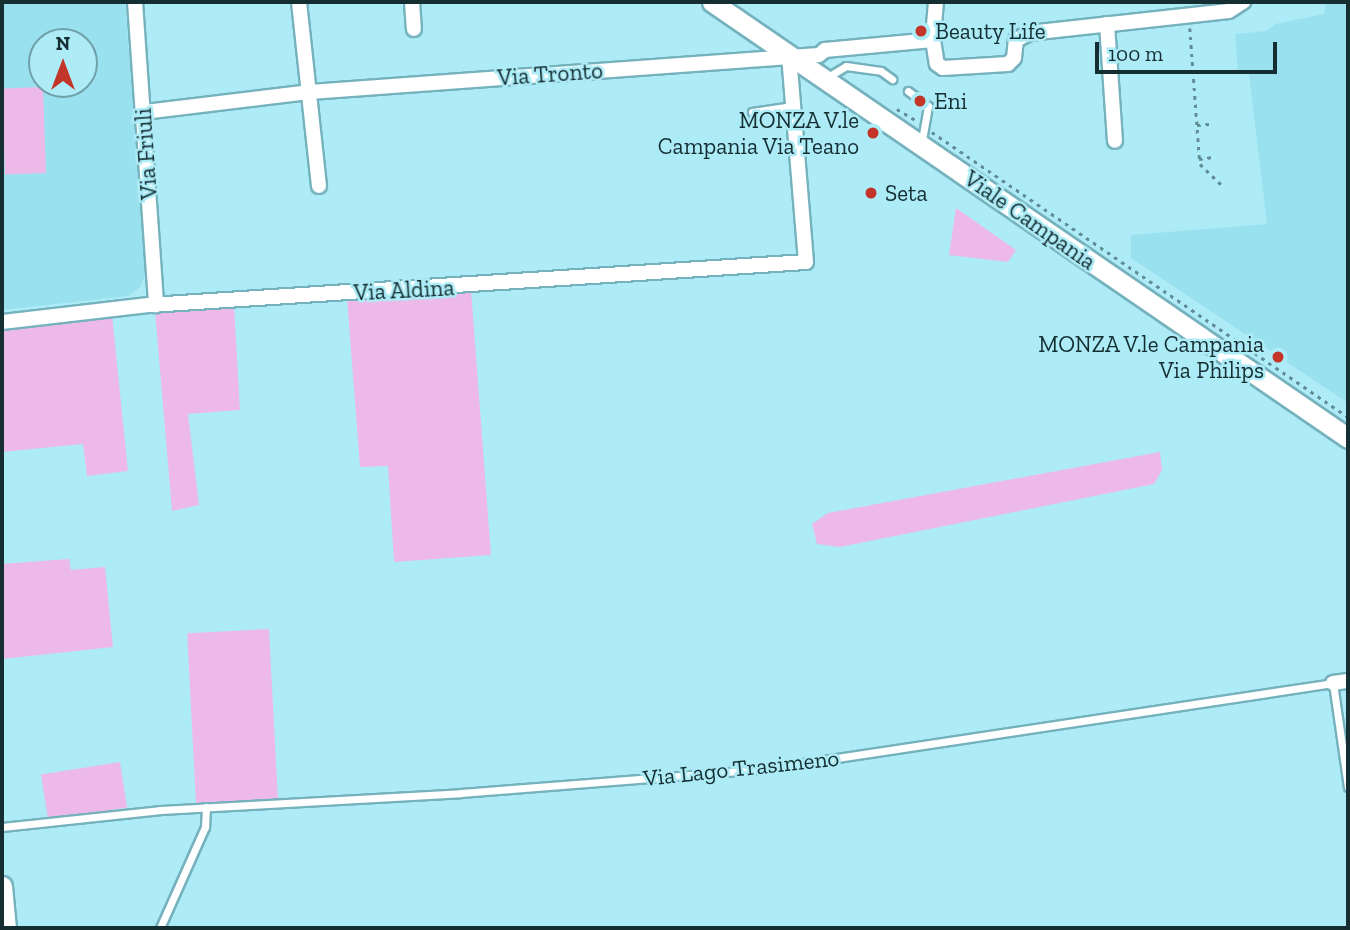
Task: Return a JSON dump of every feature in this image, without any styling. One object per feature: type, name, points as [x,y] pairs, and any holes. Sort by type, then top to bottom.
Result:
[{"type":"street","name":"Via Friuli","points":[[135,2],[156,305]]},
{"type":"street","points":[[299,2],[320,186]]},
{"type":"street","points":[[412,2],[414,29]]},
{"type":"street","name":"Viale Campania","points":[[712,2],[824,79],[923,136],[1348,438]]},
{"type":"street","points":[[936,2],[933,40],[937,64],[943,68],[1008,64],[1020,36],[1229,10],[1243,2]]},
{"type":"street","points":[[1107,24],[1115,141]]},
{"type":"street","name":"Via Tronto","points":[[144,111],[310,92],[789,55],[933,40]]},
{"type":"street","points":[[789,55],[793,106]]},
{"type":"street","name":"Via Aldina","points":[[2,321],[156,305],[806,262],[793,106]]},
{"type":"street","name":"Via Lago Trasimeno","points":[[1333,683],[1348,681]]},
{"type":"street","points":[[2,886],[6,928]]},
{"type":"lane","points":[[824,79],[846,66],[881,71],[892,79]]},
{"type":"lane","points":[[908,91],[928,106],[923,136]]},
{"type":"lane","points":[[752,111],[793,106]]},
{"type":"lane","points":[[1333,683],[1348,787]]},
{"type":"lane","name":"Via Lago Trasimeno","points":[[2,827],[129,812],[448,794],[764,769],[1333,683]]},
{"type":"lane","points":[[1338,720],[1348,719]]},
{"type":"lane","points":[[160,928],[205,827],[206,807]]},
{"type":"path","points":[[1190,36],[1199,159],[1223,186]]},
{"type":"path","points":[[892,105],[923,136],[1348,417]]},
{"type":"path","points":[[1197,125],[1210,124]]},
{"type":"path","points":[[1199,159],[1213,157]]},
{"type":"shaded area","points":[[2,2],[125,2],[146,274],[140,287],[128,296],[2,310]]},
{"type":"shaded area","points":[[1348,2],[1348,403],[1131,258],[1131,235],[1267,224],[1249,74],[1238,73],[1235,34],[1266,31],[1275,24],[1324,14],[1326,3]]},
{"type":"shaded area","points":[[2,88],[28,88],[28,98],[43,98],[46,173],[5,174]]},
{"type":"shaded area","points":[[956,208],[1016,250],[1008,262],[949,255]]},
{"type":"shaded area","points":[[471,290],[491,555],[394,562],[388,466],[360,467],[347,298]]},
{"type":"shaded area","points":[[234,306],[240,410],[188,414],[199,505],[172,511],[155,311]]},
{"type":"shaded area","points":[[112,315],[128,471],[87,476],[83,444],[2,452],[2,326]]},
{"type":"shaded area","points":[[1160,452],[1162,470],[1154,484],[840,547],[817,544],[812,524],[828,513]]},
{"type":"shaded area","points":[[69,559],[71,570],[105,567],[113,647],[2,659],[2,564]]},
{"type":"shaded area","points":[[269,629],[278,800],[196,804],[187,633]]},
{"type":"shaded area","points":[[120,762],[127,807],[48,820],[41,775]]},
{"type":"place","name":"Beauty Life","points":[[921,31]]},
{"type":"place","name":"Eni","points":[[920,101]]},
{"type":"place","name":"MONZA V.le Campania Via Teano","points":[[873,133]]},
{"type":"place","name":"Seta","points":[[871,193]]},
{"type":"place","name":"MONZA V.le Campania Via Philips","points":[[1278,357]]}]
